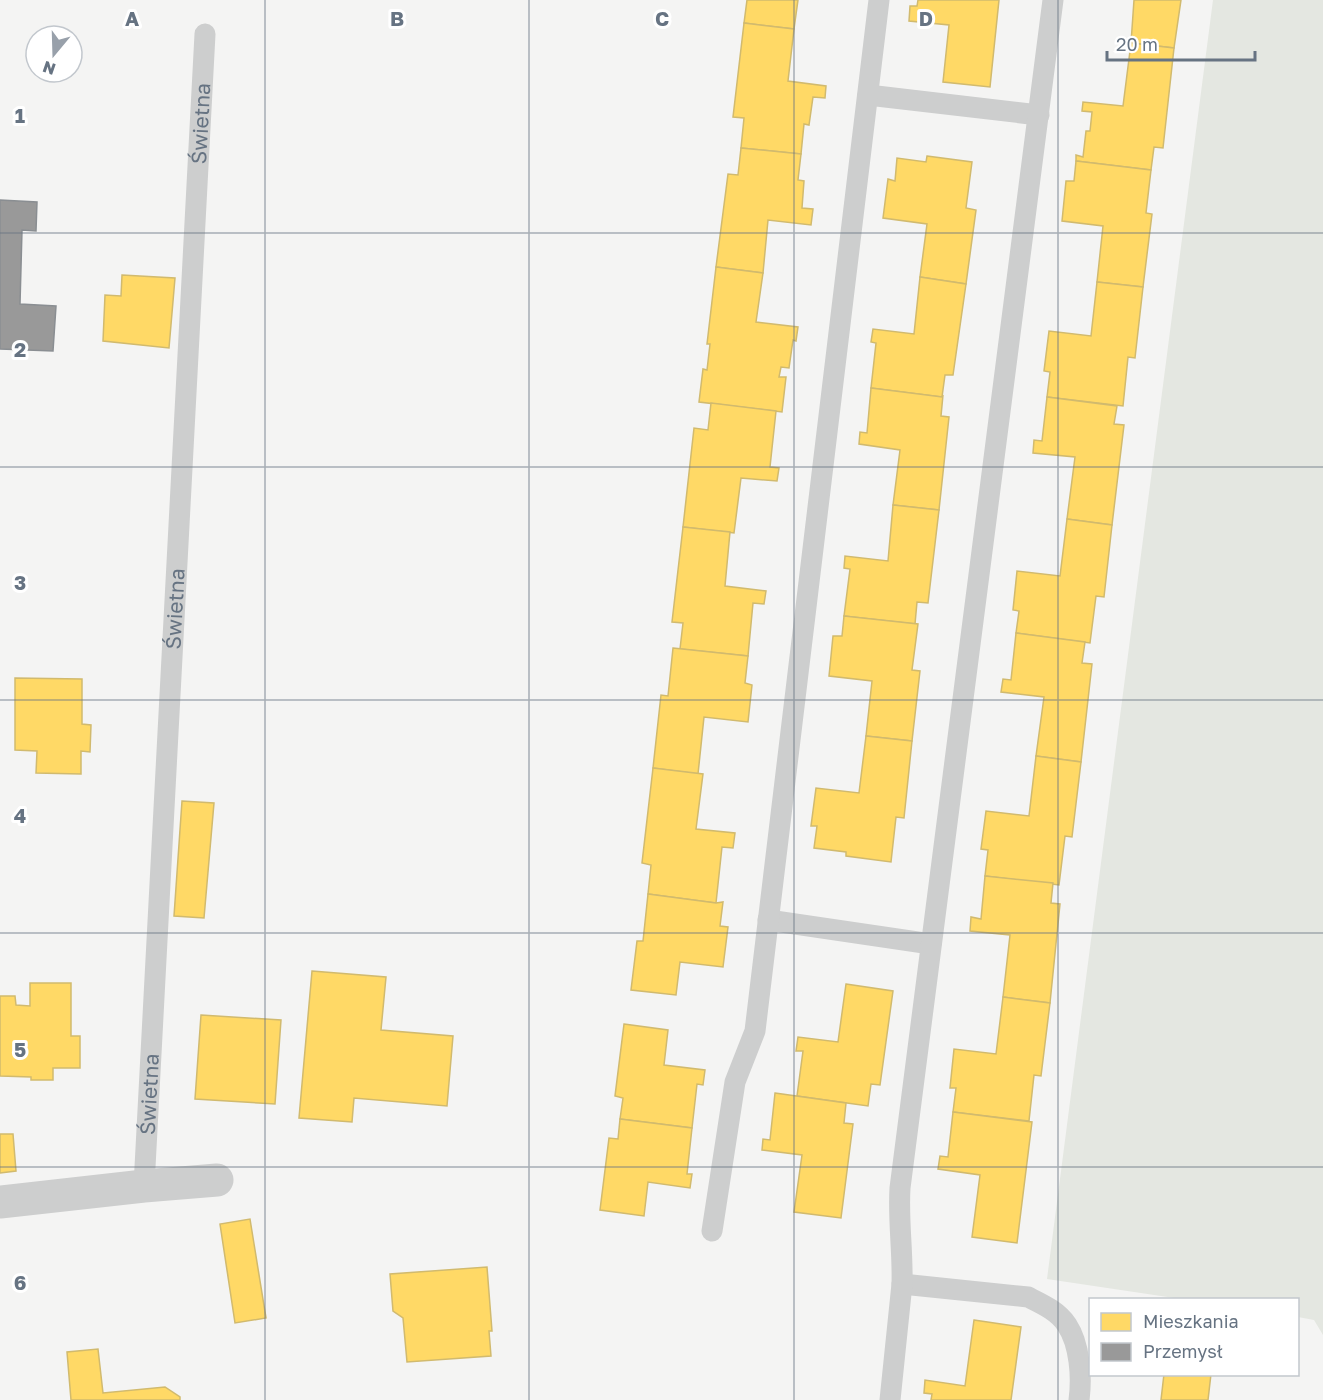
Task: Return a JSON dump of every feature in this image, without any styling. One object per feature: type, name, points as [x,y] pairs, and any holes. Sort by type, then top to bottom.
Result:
[{"type":"street","points":[[0,1202],[217,1180]]},
{"type":"lane","points":[[712,1231],[735,1082],[755,1031],[879,0]]},
{"type":"lane","points":[[890,1400],[902,1284],[899,1198],[1040,116],[1053,0]]},
{"type":"lane","name":"Świetna","points":[[144,1186],[205,34]]},
{"type":"lane","points":[[868,95],[1040,116]]},
{"type":"lane","points":[[768,920],[931,945]]},
{"type":"lane","points":[[902,1284],[1028,1297],[1050,1308],[1067,1324],[1074,1342],[1081,1386],[1079,1400]]},
{"type":"shaded area","points":[[1213,0],[1323,0],[1323,1335],[1314,1320],[1299,1317],[1299,1298],[1174,1298],[1047,1279]]},
{"type":"building: Mieszkania","points":[[747,0],[798,0],[794,29],[744,23]]},
{"type":"building: Mieszkania","points":[[918,0],[999,0],[990,87],[943,82],[949,25],[909,21],[910,6],[917,6]]},
{"type":"building: Mieszkania","points":[[1134,0],[1181,0],[1174,48],[1131,43]]},
{"type":"building: Mieszkania","points":[[744,23],[794,29],[788,81],[826,86],[825,98],[813,97],[809,125],[804,124],[801,154],[741,148],[744,118],[733,117]]},
{"type":"building: Mieszkania","points":[[1131,43],[1174,48],[1163,148],[1154,147],[1151,170],[1076,161],[1076,155],[1083,157],[1086,131],[1090,131],[1092,112],[1082,111],[1083,102],[1123,106]]},
{"type":"building: Mieszkania","points":[[741,148],[801,154],[798,180],[804,181],[802,208],[813,209],[811,225],[768,220],[763,273],[716,267],[728,174],[738,175]]},
{"type":"building: Mieszkania","points":[[927,156],[972,162],[966,208],[976,210],[966,284],[920,277],[927,224],[883,218],[888,179],[895,181],[897,158],[926,162]]},
{"type":"building: Mieszkania","points":[[1076,161],[1151,170],[1146,213],[1152,214],[1143,287],[1097,282],[1103,226],[1062,221],[1066,181],[1074,181]]},
{"type":"building: Mieszkania","points":[[716,267],[763,273],[756,322],[798,327],[796,341],[793,340],[789,368],[781,367],[779,377],[786,377],[782,412],[699,402],[703,369],[707,370],[710,344],[707,344]]},
{"type":"building: Mieszkania","points":[[122,275],[175,278],[169,348],[103,341],[105,295],[121,296]]},
{"type":"building: Mieszkania","points":[[920,277],[966,284],[953,375],[945,375],[942,397],[871,388],[876,343],[871,342],[873,329],[914,334]]},
{"type":"building: Mieszkania","points":[[1097,282],[1143,287],[1135,358],[1128,357],[1123,406],[1047,397],[1050,372],[1044,371],[1049,331],[1091,336]]},
{"type":"building: Mieszkania","points":[[871,388],[942,397],[943,395],[941,416],[949,417],[939,510],[893,505],[900,450],[859,444],[860,432],[867,433]]},
{"type":"building: Mieszkania","points":[[1047,397],[1117,406],[1114,424],[1124,425],[1112,525],[1067,519],[1075,457],[1033,453],[1034,440],[1042,441]]},
{"type":"building: Mieszkania","points":[[711,403],[776,411],[770,467],[779,468],[777,481],[741,478],[734,533],[683,527],[694,428],[708,430]]},
{"type":"building: Mieszkania","points":[[893,505],[939,510],[928,603],[917,602],[915,624],[844,616],[850,569],[844,568],[845,556],[888,561]]},
{"type":"building: Mieszkania","points":[[1067,519],[1112,525],[1104,597],[1096,596],[1090,643],[1016,633],[1019,611],[1013,610],[1017,571],[1060,576]]},
{"type":"building: Mieszkania","points":[[683,527],[730,532],[725,586],[766,591],[764,604],[753,603],[748,656],[680,649],[683,623],[672,622]]},
{"type":"building: Mieszkania","points":[[844,616],[918,624],[912,670],[920,671],[912,741],[866,736],[872,681],[829,676],[833,636],[842,636]]},
{"type":"building: Mieszkania","points":[[1016,633],[1085,642],[1082,663],[1092,664],[1081,762],[1036,756],[1044,697],[1001,692],[1003,679],[1011,680]]},
{"type":"building: Mieszkania","points":[[673,648],[748,656],[745,683],[752,685],[748,722],[704,717],[698,774],[653,768],[661,695],[668,696]]},
{"type":"building: Mieszkania","points":[[15,678],[82,679],[82,724],[91,725],[90,752],[81,751],[81,774],[36,773],[37,751],[15,750]]},
{"type":"building: Mieszkania","points":[[866,736],[912,741],[904,818],[896,817],[891,862],[846,856],[846,852],[814,848],[817,826],[811,826],[816,788],[859,793]]},
{"type":"building: Mieszkania","points":[[1036,756],[1081,762],[1072,837],[1065,836],[1059,885],[985,876],[988,850],[981,849],[986,811],[1029,816]]},
{"type":"building: Mieszkania","points":[[653,768],[703,774],[696,829],[735,833],[733,848],[722,847],[716,903],[648,894],[651,865],[642,863]]},
{"type":"building: Mieszkania","points":[[182,801],[214,803],[204,918],[174,916]]},
{"type":"building: Mieszkania","points":[[985,876],[1053,883],[1051,903],[1060,904],[1050,1003],[1003,997],[1010,935],[970,931],[971,917],[981,919]]},
{"type":"building: Mieszkania","points":[[648,894],[723,902],[720,926],[728,927],[723,967],[680,962],[676,995],[631,990],[637,941],[643,941]]},
{"type":"building: Mieszkania","points":[[312,971],[386,977],[381,1030],[453,1036],[447,1106],[354,1098],[352,1122],[299,1118]]},
{"type":"building: Mieszkania","points":[[30,983],[71,983],[71,1036],[80,1036],[80,1068],[53,1068],[53,1080],[0,1076],[0,996],[15,996],[16,1005],[30,1006]]},
{"type":"building: Mieszkania","points":[[846,984],[893,991],[880,1085],[871,1084],[868,1106],[797,1096],[803,1051],[796,1051],[798,1037],[838,1042]]},
{"type":"building: Mieszkania","points":[[1003,997],[1050,1003],[1041,1076],[1034,1075],[1029,1121],[953,1112],[956,1088],[950,1088],[954,1049],[996,1054]]},
{"type":"building: Mieszkania","points":[[201,1015],[281,1020],[275,1104],[195,1099]]},
{"type":"building: Mieszkania","points":[[624,1024],[668,1030],[664,1065],[705,1070],[703,1085],[697,1084],[692,1128],[620,1119],[623,1098],[615,1096]]},
{"type":"building: Mieszkania","points":[[775,1093],[846,1103],[844,1123],[853,1124],[841,1218],[794,1212],[802,1155],[762,1150],[763,1139],[770,1140]]},
{"type":"building: Mieszkania","points":[[953,1112],[1032,1122],[1017,1243],[972,1237],[980,1175],[938,1169],[940,1156],[948,1157]]},
{"type":"building: Mieszkania","points":[[620,1119],[692,1128],[687,1174],[692,1174],[690,1188],[648,1182],[644,1216],[600,1210],[609,1138],[618,1139]]},
{"type":"building: Mieszkania","points":[[0,1134],[13,1134],[16,1171],[0,1173]]},
{"type":"building: Mieszkania","points":[[250,1219],[266,1318],[235,1323],[220,1224]]},
{"type":"building: Mieszkania","points":[[487,1267],[492,1331],[489,1331],[491,1356],[407,1362],[403,1318],[393,1311],[390,1274]]},
{"type":"building: Mieszkania","points":[[974,1320],[1021,1327],[1011,1400],[931,1400],[932,1394],[924,1393],[925,1380],[965,1386]]},
{"type":"building: Mieszkania","points":[[98,1349],[103,1393],[165,1387],[180,1397],[180,1400],[71,1400],[67,1352]]},
{"type":"building: Mieszkania","points":[[1164,1376],[1211,1376],[1208,1400],[1161,1400]]},
{"type":"building: Przemysł","points":[[0,200],[37,202],[36,231],[22,230],[20,304],[56,306],[53,351],[0,349]]}]
